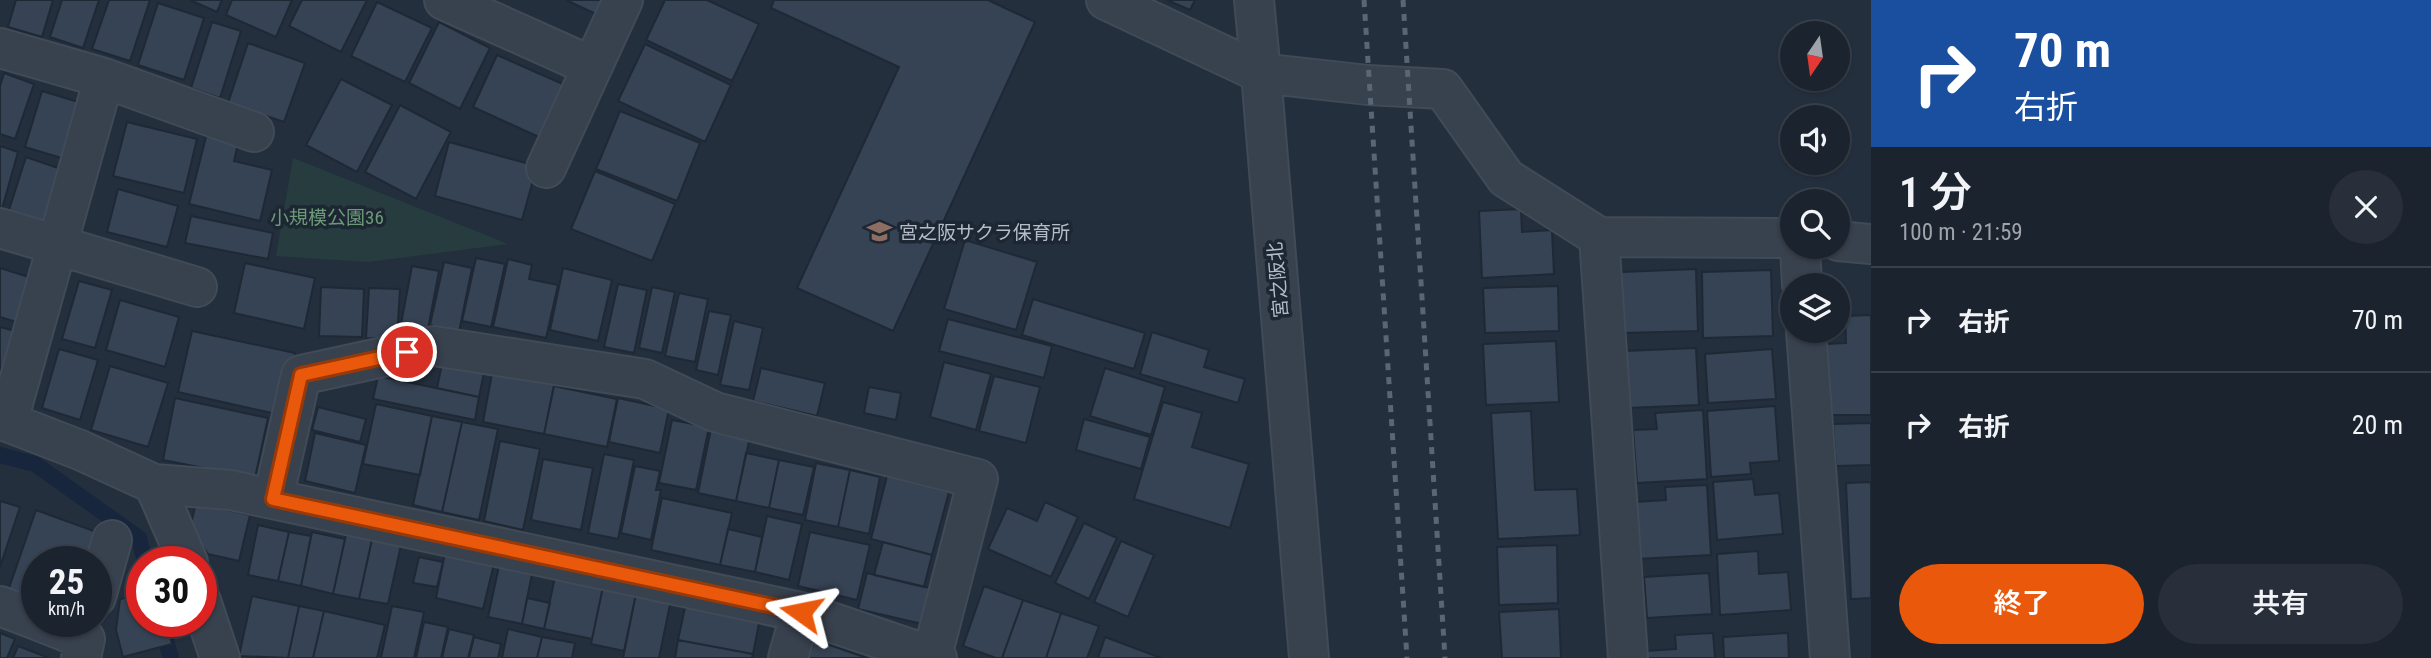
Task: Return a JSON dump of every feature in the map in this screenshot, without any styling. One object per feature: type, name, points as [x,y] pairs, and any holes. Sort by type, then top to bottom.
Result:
[{"type":"street","points":[[444,0],[592,66]]},
{"type":"street","points":[[547,168],[623,0]]},
{"type":"street","points":[[1105,0],[1261,73],[1368,85],[1443,89],[1506,178],[1599,237],[1780,238]]},
{"type":"street","name":"宮之阪北","points":[[1254,0],[1309,658]]},
{"type":"street","points":[[0,48],[104,78],[254,132]]},
{"type":"street","points":[[104,78],[58,246],[4,420],[80,450],[154,484],[230,490],[801,612],[935,657],[978,479],[715,412],[645,379],[433,346],[301,375],[273,499]]},
{"type":"street","points":[[0,228],[197,287]]},
{"type":"street","points":[[1599,237],[1628,658]]},
{"type":"street","points":[[1850,242],[1871,244]]},
{"type":"street","points":[[1807,343],[1830,658]]},
{"type":"street","points":[[154,484],[181,546]]},
{"type":"street","points":[[110,546],[112,540]]},
{"type":"street","points":[[0,606],[21,614]]},
{"type":"street","points":[[788,658],[801,612]]},
{"type":"street","points":[[213,637],[220,658]]},
{"type":"green space","name":"小規模公園36","points":[[293,158],[508,244],[368,262],[276,256]]},
{"type":"building","points":[[16,0],[53,0],[42,37],[8,27]]},
{"type":"building","points":[[62,0],[99,0],[83,48],[50,37]]},
{"type":"building","points":[[109,0],[150,0],[130,61],[92,49]]},
{"type":"building","points":[[190,0],[222,0],[217,12]]},
{"type":"building","points":[[232,0],[292,0],[276,37],[226,15]]},
{"type":"building","points":[[302,0],[367,0],[341,52],[289,26]]},
{"type":"building","points":[[566,0],[608,0],[600,16]]},
{"type":"building","points":[[665,0],[707,0],[759,24],[732,81],[646,40]]},
{"type":"building","points":[[774,0],[988,0],[1035,22],[893,331],[797,288],[899,67],[771,8]]},
{"type":"building","points":[[1167,0],[1195,0],[1190,10]]},
{"type":"building","points":[[377,2],[432,28],[405,82],[351,56]]},
{"type":"building","points":[[158,3],[204,18],[184,80],[138,65]]},
{"type":"building","points":[[212,22],[241,31],[220,98],[191,88]]},
{"type":"building","points":[[439,22],[490,48],[460,109],[409,83]]},
{"type":"building","points":[[248,43],[305,63],[284,122],[228,103]]},
{"type":"building","points":[[645,44],[731,85],[705,142],[618,101]]},
{"type":"building","points":[[497,55],[565,85],[541,138],[473,107]]},
{"type":"building","points":[[4,73],[34,84],[15,139],[0,134],[0,86]]},
{"type":"building","points":[[341,79],[392,105],[357,172],[306,145]]},
{"type":"building","points":[[42,91],[85,104],[68,160],[25,147]]},
{"type":"building","points":[[400,105],[451,132],[416,199],[365,172]]},
{"type":"building","points":[[620,111],[700,143],[677,201],[596,169]]},
{"type":"building","points":[[127,122],[197,139],[184,193],[113,176]]},
{"type":"building","points":[[207,133],[239,140],[234,161],[272,170],[260,221],[189,204]]},
{"type":"building","points":[[449,142],[537,166],[522,220],[435,196]]},
{"type":"building","points":[[0,146],[18,152],[2,209],[0,209]]},
{"type":"building","points":[[26,157],[61,169],[43,227],[7,216]]},
{"type":"building","points":[[595,171],[675,204],[652,261],[571,229]]},
{"type":"building","points":[[118,189],[178,206],[167,247],[107,232]]},
{"type":"building","points":[[1521,209],[1522,232],[1552,230],[1554,274],[1482,278],[1479,211]]},
{"type":"building","points":[[191,216],[273,233],[268,259],[185,243]]},
{"type":"building","points":[[965,240],[1037,262],[1016,330],[944,309]]},
{"type":"building","points":[[476,258],[505,264],[491,327],[462,321]]},
{"type":"building","points":[[508,259],[532,265],[529,279],[558,285],[546,338],[493,327]]},
{"type":"building","points":[[444,262],[472,268],[459,332],[430,325]]},
{"type":"building","points":[[245,263],[315,278],[304,329],[234,313]]},
{"type":"building","points":[[412,266],[439,271],[427,334],[400,329]]},
{"type":"building","points":[[0,268],[35,279],[23,324],[0,317]]},
{"type":"building","points":[[563,268],[612,280],[598,341],[550,330]]},
{"type":"building","points":[[1696,269],[1698,331],[1623,333],[1621,272]]},
{"type":"building","points":[[1771,270],[1773,336],[1703,338],[1702,272]]},
{"type":"building","points":[[79,281],[112,290],[95,348],[62,339]]},
{"type":"building","points":[[618,284],[647,290],[634,353],[604,347]]},
{"type":"building","points":[[1558,286],[1559,331],[1485,333],[1483,288]]},
{"type":"building","points":[[321,287],[364,289],[362,337],[319,336]]},
{"type":"building","points":[[652,287],[675,292],[662,353],[639,348]]},
{"type":"building","points":[[369,288],[400,289],[397,339],[366,338]]},
{"type":"building","points":[[679,293],[708,299],[695,362],[665,356]]},
{"type":"building","points":[[1033,299],[1145,333],[1134,369],[1022,335]]},
{"type":"building","points":[[120,300],[179,317],[165,367],[106,350]]},
{"type":"building","points":[[709,311],[731,315],[718,375],[696,370]]},
{"type":"building","points":[[1871,315],[1871,415],[1826,415],[1825,344],[1850,343],[1850,316]]},
{"type":"building","points":[[948,319],[1052,346],[1044,378],[939,351]]},
{"type":"building","points":[[734,321],[763,328],[749,390],[720,385]]},
{"type":"building","points":[[0,327],[15,331],[0,383]]},
{"type":"building","points":[[192,331],[295,353],[281,415],[178,392]]},
{"type":"building","points":[[1152,332],[1209,350],[1204,367],[1245,379],[1238,403],[1140,374]]},
{"type":"building","points":[[1556,341],[1559,402],[1486,405],[1483,344]]},
{"type":"building","points":[[1696,348],[1699,405],[1627,408],[1624,351]]},
{"type":"building","points":[[59,349],[98,360],[80,420],[42,408]]},
{"type":"building","points":[[1772,349],[1776,399],[1708,403],[1705,354]]},
{"type":"building","points":[[443,359],[485,368],[479,397],[437,388]]},
{"type":"building","points":[[944,362],[991,374],[976,430],[930,417]]},
{"type":"building","points":[[110,366],[168,383],[148,447],[91,430]]},
{"type":"building","points":[[493,368],[555,380],[544,434],[483,422]]},
{"type":"building","points":[[761,368],[825,383],[817,416],[753,401]]},
{"type":"building","points":[[1105,368],[1165,387],[1151,435],[1090,416]]},
{"type":"building","points":[[378,376],[479,397],[475,420],[373,399]]},
{"type":"building","points":[[994,376],[1040,387],[1026,443],[979,431]]},
{"type":"building","points":[[554,386],[617,399],[607,447],[544,434]]},
{"type":"building","points":[[869,387],[901,393],[896,420],[864,413]]},
{"type":"building","points":[[175,398],[268,418],[255,478],[163,460]]},
{"type":"building","points":[[618,398],[669,409],[660,453],[609,442]]},
{"type":"building","points":[[1163,402],[1202,413],[1192,447],[1249,464],[1230,528],[1134,499]]},
{"type":"building","points":[[376,404],[432,416],[420,475],[363,464]]},
{"type":"building","points":[[1775,406],[1779,461],[1750,463],[1751,474],[1711,477],[1707,411]]},
{"type":"building","points":[[318,407],[366,419],[360,442],[312,430]]},
{"type":"building","points":[[1703,410],[1707,479],[1637,483],[1633,430],[1657,429],[1655,413]]},
{"type":"building","points":[[1531,411],[1535,490],[1577,489],[1580,535],[1498,539],[1491,413]]},
{"type":"building","points":[[432,416],[462,422],[442,512],[413,505]]},
{"type":"building","points":[[1084,419],[1150,437],[1141,469],[1076,450]]},
{"type":"building","points":[[672,420],[709,427],[696,490],[659,483]]},
{"type":"building","points":[[462,422],[498,429],[479,520],[442,512]]},
{"type":"building","points":[[1871,423],[1871,465],[1836,466],[1833,424]]},
{"type":"building","points":[[711,429],[750,437],[736,501],[698,493]]},
{"type":"building","points":[[315,433],[366,445],[355,493],[305,481]]},
{"type":"building","points":[[500,441],[540,449],[523,530],[484,521]]},
{"type":"building","points":[[746,453],[779,460],[769,508],[736,501]]},
{"type":"building","points":[[604,454],[634,460],[618,539],[588,533]]},
{"type":"building","points":[[543,459],[593,468],[581,530],[531,520]]},
{"type":"building","points":[[779,460],[814,467],[803,515],[769,508]]},
{"type":"building","points":[[816,463],[850,470],[838,527],[805,520]]},
{"type":"building","points":[[635,466],[660,471],[656,490],[661,490],[651,540],[621,533]]},
{"type":"building","points":[[850,470],[880,477],[869,534],[838,527]]},
{"type":"building","points":[[887,476],[949,492],[932,555],[871,539]]},
{"type":"building","points":[[1753,479],[1755,495],[1779,493],[1783,534],[1717,540],[1713,482]]},
{"type":"building","points":[[1871,482],[1871,598],[1851,599],[1846,483]]},
{"type":"building","points":[[1707,485],[1711,555],[1637,559],[1634,502],[1666,500],[1665,487]]},
{"type":"building","points":[[662,498],[732,513],[720,565],[651,550]]},
{"type":"building","points":[[0,501],[20,507],[0,567]]},
{"type":"building","points":[[1045,502],[1078,517],[1051,577],[988,549],[1007,508],[1037,521]]},
{"type":"building","points":[[196,503],[250,515],[239,561],[217,556],[217,546],[202,546],[190,528]]},
{"type":"building","points":[[36,510],[102,534],[98,546],[24,546]]},
{"type":"building","points":[[767,516],[802,524],[789,580],[755,572]]},
{"type":"building","points":[[1084,523],[1117,538],[1089,599],[1055,583]]},
{"type":"building","points":[[258,525],[289,532],[278,581],[248,575]]},
{"type":"building","points":[[728,529],[762,537],[755,572],[720,565]]},
{"type":"building","points":[[347,530],[373,535],[359,599],[333,594]]},
{"type":"building","points":[[289,532],[311,536],[301,586],[278,581]]},
{"type":"building","points":[[312,532],[345,539],[333,594],[301,586]]},
{"type":"building","points":[[810,532],[870,545],[857,600],[798,586]]},
{"type":"building","points":[[372,539],[401,545],[388,604],[359,599]]},
{"type":"building","points":[[1121,541],[1154,555],[1128,617],[1094,602]]},
{"type":"building","points":[[883,542],[932,555],[924,587],[874,575]]},
{"type":"building","points":[[1557,545],[1558,603],[1499,605],[1497,547]]},
{"type":"building","points":[[1758,551],[1759,574],[1788,572],[1791,610],[1720,615],[1717,554]]},
{"type":"building","points":[[21,553],[21,595],[8,591]]},
{"type":"building","points":[[445,553],[494,564],[483,609],[436,598]]},
{"type":"building","points":[[419,557],[443,562],[437,587],[413,583]]},
{"type":"building","points":[[499,566],[532,574],[522,624],[488,617]]},
{"type":"building","points":[[556,572],[604,582],[592,639],[544,629]]},
{"type":"building","points":[[867,573],[930,588],[922,624],[858,609]]},
{"type":"building","points":[[1709,573],[1712,614],[1647,618],[1644,577]]},
{"type":"building","points":[[604,582],[637,589],[624,651],[591,644]]},
{"type":"building","points":[[984,586],[1023,600],[1002,658],[963,646]]},
{"type":"building","points":[[637,589],[672,595],[659,658],[623,658]]},
{"type":"building","points":[[252,596],[299,606],[288,658],[239,656]]},
{"type":"building","points":[[126,598],[126,637],[170,637],[172,644],[123,657],[116,630],[120,599]]},
{"type":"building","points":[[527,598],[550,603],[544,629],[522,624]]},
{"type":"building","points":[[687,598],[761,613],[753,654],[678,640]]},
{"type":"building","points":[[1023,600],[1061,613],[1046,658],[1002,658]]},
{"type":"building","points":[[299,606],[324,611],[313,658],[288,658]]},
{"type":"building","points":[[392,606],[424,612],[414,658],[381,658]]},
{"type":"building","points":[[1559,609],[1561,658],[1502,658],[1499,612]]},
{"type":"building","points":[[324,611],[385,625],[377,658],[313,658]]},
{"type":"building","points":[[1061,613],[1099,626],[1087,658],[1046,658]]},
{"type":"building","points":[[424,622],[448,627],[441,658],[416,658]]},
{"type":"building","points":[[449,629],[474,635],[468,658],[442,658]]},
{"type":"building","points":[[508,629],[542,637],[537,658],[502,658]]},
{"type":"building","points":[[0,633],[15,639],[7,658],[0,658]]},
{"type":"building","points":[[1713,633],[1715,658],[1647,658],[1646,651],[1676,649],[1675,635]]},
{"type":"building","points":[[1788,633],[1789,658],[1724,658],[1723,637]]},
{"type":"building","points":[[474,637],[501,644],[498,658],[469,658]]},
{"type":"building","points":[[542,637],[575,643],[572,658],[537,658]]},
{"type":"building","points":[[1105,637],[1161,658],[1098,658]]},
{"type":"building","points":[[678,640],[753,654],[752,658],[675,658]]},
{"type":"building","points":[[815,640],[867,658],[808,658]]},
{"type":"building","points":[[18,646],[49,658],[13,658]]},
{"type":"waterway","points":[[0,455],[35,464],[139,538],[141,546]]},
{"type":"waterway","points":[[165,637],[171,658]]},
{"type":"railway","points":[[1364,0],[1407,658]]},
{"type":"railway","points":[[1403,0],[1445,658]]},
{"type":"place","name":"宮之阪サクラ保育所","points":[[879,232]]},
{"type":"route","points":[[407,352],[301,375],[273,499],[801,612]]}]
